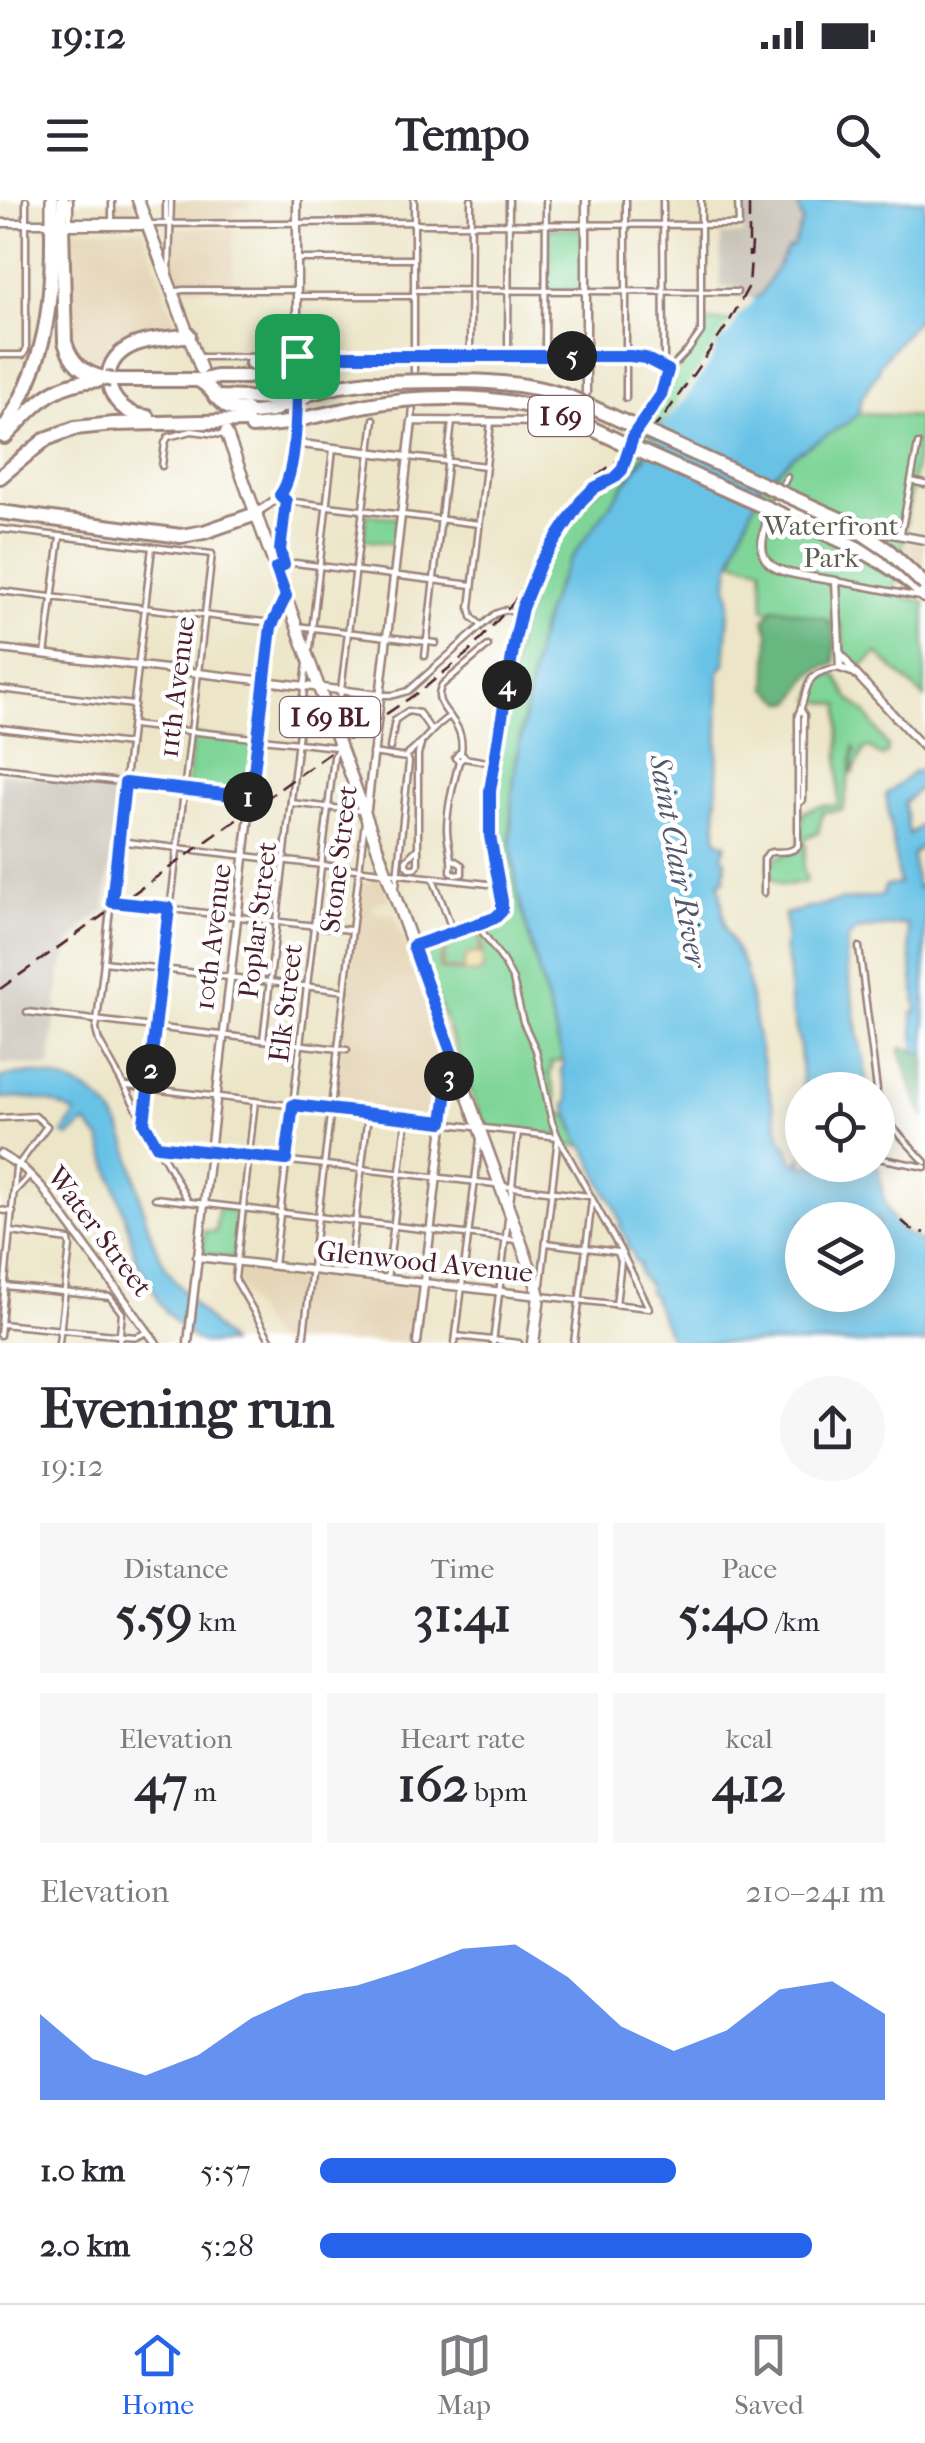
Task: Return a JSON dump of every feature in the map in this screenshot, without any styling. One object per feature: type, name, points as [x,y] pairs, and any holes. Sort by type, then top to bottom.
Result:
[{"type":"highway","points":[[52,200],[61,224],[64,338],[68,353],[82,370],[109,380]]},
{"type":"highway","points":[[0,439],[35,367],[47,326],[66,200]]},
{"type":"highway","points":[[189,334],[136,344],[122,351],[110,370],[111,393],[121,408],[133,415],[178,417],[215,426]]},
{"type":"highway","name":"I 69","points":[[0,439],[54,390],[79,382],[244,374],[279,364],[298,384]]},
{"type":"highway","points":[[198,375],[220,401]]},
{"type":"highway","name":"I 69","points":[[0,477],[46,439],[76,428],[100,424],[215,426],[280,400],[298,384],[493,382],[538,388],[577,400],[852,526],[889,551],[925,585]]},
{"type":"highway","name":"I 69","points":[[220,401],[250,415],[292,421],[398,400],[498,401],[531,406],[568,418],[878,558],[907,578],[925,597]]},
{"type":"highway","name":"I 69","points":[[220,401],[250,415]]},
{"type":"highway","points":[[0,512],[177,536],[204,532],[256,514]]},
{"type":"main road","points":[[138,200],[189,334],[198,375]]},
{"type":"main road","points":[[61,224],[147,224]]},
{"type":"main road","name":"I 69 BL","points":[[215,426],[280,567],[286,596],[365,814],[394,873],[395,897],[454,1060],[480,1131],[506,1186],[509,1210],[539,1296],[533,1343]]},
{"type":"street","points":[[0,355],[24,354],[26,347],[26,200]]},
{"type":"street","points":[[112,200],[112,224]]},
{"type":"street","points":[[168,200],[171,287],[297,293],[737,292]]},
{"type":"street","points":[[297,200],[298,384],[283,498],[280,567],[292,563],[472,585]]},
{"type":"street","name":"Stone Street","points":[[303,1343],[412,421],[414,200]]},
{"type":"street","points":[[470,356],[471,200]]},
{"type":"street","points":[[508,200],[508,356]]},
{"type":"street","points":[[545,356],[546,200]]},
{"type":"street","points":[[412,421],[557,422],[577,413],[586,392],[586,200]]},
{"type":"street","points":[[626,200],[626,398]]},
{"type":"street","points":[[664,200],[664,359]]},
{"type":"street","points":[[413,946],[495,918],[502,911],[490,836],[490,791],[521,614],[534,576],[559,532],[588,493],[619,473],[634,434],[661,395],[668,370],[701,332],[701,200]]},
{"type":"street","points":[[147,224],[739,225],[738,200]]},
{"type":"street","points":[[0,223],[61,224]]},
{"type":"street","points":[[297,259],[414,258]]},
{"type":"street","points":[[196,356],[298,384],[414,356],[645,358],[668,370]]},
{"type":"street","points":[[333,726],[338,722],[374,419]]},
{"type":"street","points":[[425,656],[452,421]]},
{"type":"street","points":[[481,625],[470,612],[492,422]]},
{"type":"street","points":[[162,466],[166,439],[215,426]]},
{"type":"street","points":[[293,443],[486,466]]},
{"type":"street","points":[[900,536],[918,444]]},
{"type":"street","name":"Poplar Street","points":[[263,1040],[333,448]]},
{"type":"street","points":[[787,477],[762,534],[760,544],[767,561],[779,570],[925,597]]},
{"type":"street","points":[[911,481],[925,484]]},
{"type":"street","points":[[256,514],[283,498],[479,524]]},
{"type":"street","points":[[775,502],[846,531],[863,529],[925,540]]},
{"type":"street","points":[[0,529],[152,547],[97,1035],[188,1201]]},
{"type":"street","points":[[45,655],[60,536]]},
{"type":"street","name":"11th Avenue","points":[[144,1123],[212,554],[152,547]]},
{"type":"street","points":[[836,581],[840,668]]},
{"type":"street","points":[[0,591],[272,623],[282,616],[312,628],[436,643]]},
{"type":"street","name":"10th Avenue","points":[[188,1341],[264,681],[272,623],[286,596]]},
{"type":"street","points":[[0,650],[394,696],[408,691],[481,625],[501,612],[521,614]]},
{"type":"street","points":[[454,860],[447,832],[461,757],[461,734],[439,702],[439,689],[488,646]]},
{"type":"street","points":[[839,652],[925,749]]},
{"type":"street","points":[[764,893],[764,859],[768,853],[798,846],[798,714],[803,693],[810,680],[822,671],[840,668],[855,673]]},
{"type":"street","points":[[0,690],[134,705]]},
{"type":"street","points":[[390,748],[395,720],[408,711],[419,712],[430,730]]},
{"type":"street","points":[[404,758],[430,730],[450,716]]},
{"type":"street","points":[[132,724],[340,746]]},
{"type":"street","points":[[0,728],[130,744]]},
{"type":"street","points":[[418,848],[420,745]]},
{"type":"street","name":"Elk Street","points":[[274,1266],[334,757],[340,746]]},
{"type":"street","points":[[372,753],[409,762],[394,873]]},
{"type":"street","points":[[461,757],[493,763]]},
{"type":"street","points":[[0,768],[251,797]]},
{"type":"street","points":[[291,802],[365,814]]},
{"type":"street","points":[[118,841],[488,884]]},
{"type":"street","points":[[433,878],[452,932]]},
{"type":"street","points":[[112,902],[352,930]]},
{"type":"street","points":[[476,924],[511,974],[558,1138],[616,1244],[621,1261],[616,1305]]},
{"type":"street","points":[[859,946],[874,1072]]},
{"type":"street","points":[[104,962],[345,991]]},
{"type":"street","points":[[26,1012],[347,1050]]},
{"type":"street","points":[[417,1343],[450,1067],[454,1060]]},
{"type":"street","points":[[126,1087],[558,1138]]},
{"type":"street","points":[[255,1101],[235,1279],[272,1343]]},
{"type":"street","points":[[349,1276],[368,1114]]},
{"type":"street","points":[[0,1118],[35,1116],[47,1126],[17,1164],[0,1335]]},
{"type":"street","points":[[387,1280],[406,1119]]},
{"type":"street","points":[[895,1130],[925,1164]]},
{"type":"street","points":[[455,1343],[480,1131]]},
{"type":"street","points":[[506,1186],[518,1132]]},
{"type":"street","points":[[539,1296],[558,1138]]},
{"type":"street","points":[[157,1146],[591,1198]]},
{"type":"street","name":"Water Street","points":[[0,1154],[31,1174],[156,1343]]},
{"type":"street","points":[[895,1160],[925,1164]]},
{"type":"street","points":[[15,1191],[31,1174]]},
{"type":"street","points":[[156,1198],[520,1241]]},
{"type":"street","points":[[574,1343],[591,1198]]},
{"type":"street","points":[[0,1210],[13,1212]]},
{"type":"street","points":[[493,1342],[509,1210]]},
{"type":"street","points":[[11,1232],[68,1240],[59,1343]]},
{"type":"street","points":[[546,1244],[618,1252]]},
{"type":"street","name":"Glenwood Avenue","points":[[198,1256],[647,1309],[648,1304],[616,1244]]},
{"type":"street","points":[[0,1250],[8,1251]]},
{"type":"street","points":[[5,1286],[110,1297],[122,1313],[119,1343]]},
{"type":"street","points":[[1,1324],[136,1337],[148,1332]]},
{"type":"street","points":[[456,1336],[518,1343]]},
{"type":"shaded area","points":[[115,200],[132,200],[139,220],[116,220]]},
{"type":"shaded area","points":[[173,200],[250,200],[250,208],[234,208],[234,221],[173,220]]},
{"type":"shaded area","points":[[743,200],[799,200],[803,221],[792,247],[787,248],[758,297],[740,298],[743,288],[720,287],[721,235],[744,235]]},
{"type":"shaded area","points":[[172,228],[233,228],[233,288],[178,288],[172,272]]},
{"type":"shaded area","points":[[69,229],[143,229],[175,321],[166,334],[135,340],[93,361],[74,354],[68,336]]},
{"type":"shaded area","points":[[902,539],[925,544],[925,569],[901,547]]},
{"type":"shaded area","points":[[0,773],[119,787],[105,910],[85,925],[69,945],[60,976],[50,1067],[0,1065]]},
{"type":"shaded area","points":[[371,876],[381,877],[389,899],[374,904],[373,912],[395,916],[447,1057],[440,1120],[334,1106],[361,882],[370,883]]},
{"type":"shaded area","points":[[238,1266],[421,1287],[414,1343],[275,1343],[238,1285]]},
{"type":"green space","points":[[549,228],[584,229],[583,290],[549,290]]},
{"type":"green space","points":[[704,321],[734,321],[557,583],[541,626],[519,745],[512,794],[512,857],[525,923],[563,1060],[551,1063],[549,1072],[556,1111],[569,1117],[581,1146],[564,1145],[560,1136],[484,1127],[419,949],[499,919],[506,906],[493,831],[494,775],[517,639],[531,592],[551,550],[583,504],[623,473],[634,442],[664,395],[670,373],[703,337]]},
{"type":"green space","name":"Waterfront Park","points":[[858,413],[920,417],[894,594],[925,602],[925,698],[877,653],[858,670],[843,654],[842,625],[764,609],[762,567],[733,561],[765,477],[770,479],[793,455]]},
{"type":"green space","points":[[366,514],[398,518],[395,544],[363,540]]},
{"type":"green space","points":[[773,608],[826,619],[835,631],[835,664],[812,674],[793,702],[784,702],[767,688],[769,633],[764,620]]},
{"type":"green space","points":[[836,675],[848,697],[865,712],[888,747],[887,753],[882,757],[865,748],[852,775],[854,747],[842,810],[823,812],[818,833],[803,842],[807,881],[782,885],[773,879],[769,865],[772,859],[794,852],[799,846],[803,812],[838,805],[840,705],[812,700],[819,680]]},
{"type":"green space","points":[[193,735],[254,742],[248,796],[187,788]]},
{"type":"green space","points":[[902,1048],[925,1052],[925,1119],[900,1051]]},
{"type":"green space","points":[[218,1208],[240,1211],[234,1259],[202,1253],[204,1231],[216,1232]]},
{"type":"sand","points":[[471,934],[482,936],[483,969],[478,974],[439,969],[446,947],[457,938]],"holes":[[[472,935],[480,937],[480,953],[465,958],[463,970],[442,968],[446,950],[454,941]]]},
{"type":"water","name":"Saint Clair River","points":[[799,200],[925,200],[925,310],[879,365],[858,413],[794,455],[769,479],[765,477],[738,542],[729,572],[725,665],[719,671],[716,837],[726,844],[722,857],[726,860],[724,881],[719,881],[725,928],[745,968],[761,1055],[785,1144],[785,1182],[881,1182],[885,1202],[785,1202],[785,1312],[895,1312],[895,1223],[912,1238],[925,1243],[925,1343],[671,1343],[654,1296],[628,1250],[629,1243],[619,1227],[613,1202],[581,1146],[565,1104],[569,1102],[561,1070],[564,1064],[518,895],[511,844],[514,778],[537,646],[548,606],[567,564],[644,458],[658,429],[687,394],[737,315],[752,297],[761,294],[788,248],[793,247],[803,221]]},
{"type":"water","points":[[915,771],[925,778],[904,803],[909,835],[925,826],[925,843],[912,855],[917,888],[925,884],[925,1054],[916,1052],[912,1013],[917,1012],[907,924],[856,930],[847,940],[846,960],[865,1072],[802,1072],[784,946],[785,914],[882,896],[885,886],[899,884],[886,794]]},
{"type":"water","points":[[32,1073],[70,1082],[96,1097],[114,1116],[125,1138],[158,1252],[181,1289],[229,1343],[197,1340],[158,1301],[136,1260],[100,1139],[86,1123],[68,1137],[63,1133],[76,1114],[40,1100],[0,1098],[0,1077]]},
{"type":"pier","points":[[748,297],[755,297],[718,344],[709,365],[682,403],[658,429],[677,404]]},
{"type":"tunnel","points":[[242,370],[252,369]]},
{"type":"railway","points":[[749,205],[749,257]]},
{"type":"railway","points":[[348,740],[469,652],[514,602],[547,541],[580,493],[663,418],[728,324],[749,286],[752,243]]},
{"type":"railway","points":[[0,989],[330,753]]},
{"type":"railway","points":[[902,1221],[925,1233]]},
{"type":"route","points":[[297,356],[630,356],[645,358],[668,370],[661,395],[634,434],[622,470],[581,501],[541,562],[522,608],[490,791],[490,836],[502,911],[487,921],[413,946],[454,1060],[443,1122],[293,1105],[286,1160],[157,1146],[144,1123],[169,908],[112,902],[125,783],[251,797],[271,627],[286,596],[276,568],[284,565],[280,550],[286,501],[280,495],[288,482],[293,443],[297,356]]}]
